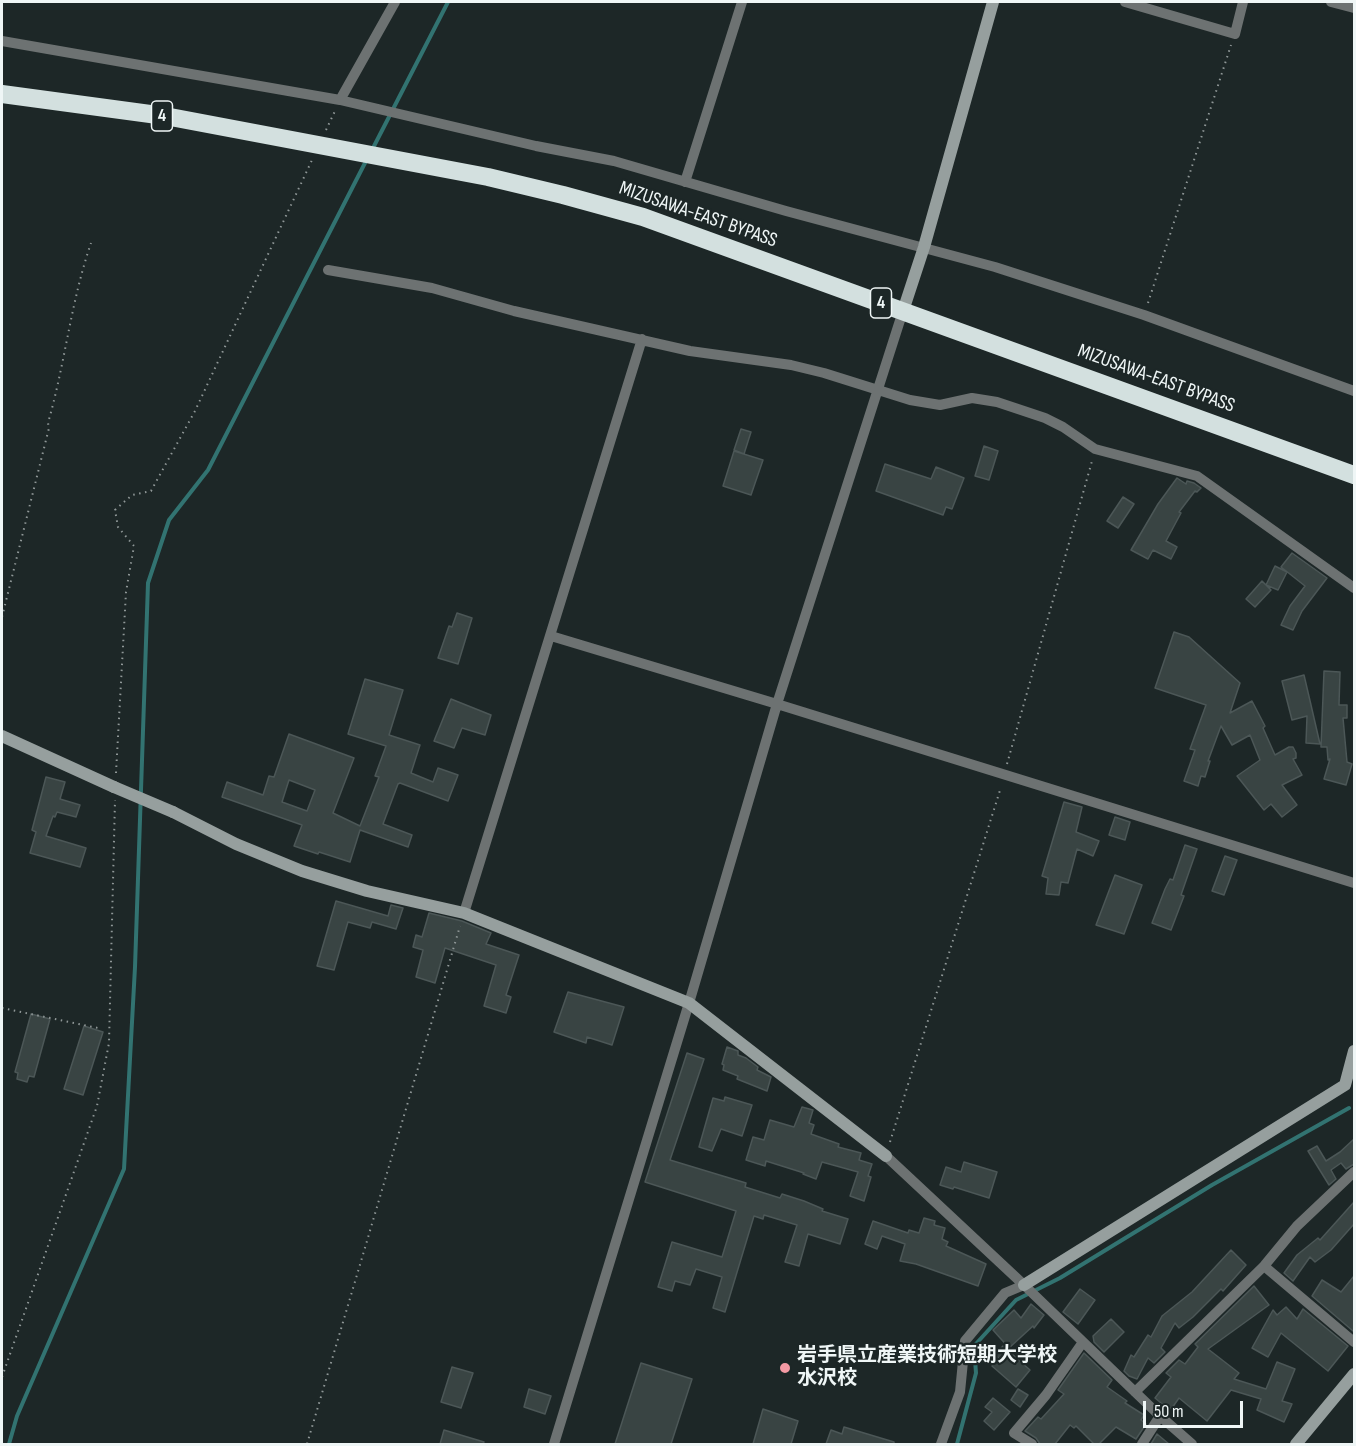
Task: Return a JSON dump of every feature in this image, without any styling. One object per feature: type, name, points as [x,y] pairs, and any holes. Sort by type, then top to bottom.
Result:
[{"type":"highway","name":"MIZUSAWA-EAST BYPASS","points":[[2,94],[165,116],[320,145],[509,182],[643,217],[1354,475]]},
{"type":"street","points":[[340,100],[394,2]]},
{"type":"street","points":[[685,182],[742,2]]},
{"type":"street","points":[[554,1444],[777,704],[924,247],[993,2]]},
{"type":"street","points":[[1125,2],[1235,34],[1243,2]]},
{"type":"street","points":[[1331,2],[1354,8]]},
{"type":"street","points":[[2,41],[340,100],[536,146],[614,161],[786,211],[995,267],[1144,315],[1354,392]]},
{"type":"street","points":[[327,270],[432,288],[514,311],[690,351],[791,365],[910,400],[940,405],[972,398],[997,402],[1046,418],[1095,449],[1197,476],[1354,588]]},
{"type":"street","points":[[464,913],[642,339]]},
{"type":"street","points":[[551,636],[1354,883]]},
{"type":"street","points":[[2,736],[115,785],[236,844],[302,871],[367,891],[464,913],[689,1002],[885,1156],[1192,1444]]},
{"type":"street","points":[[941,1444],[960,1392],[965,1341],[1005,1293],[1024,1285],[1349,1087],[1354,1052]]},
{"type":"street","points":[[1135,1392],[1264,1266],[1297,1226],[1354,1172]]},
{"type":"street","points":[[1264,1266],[1354,1342]]},
{"type":"street","points":[[1032,1444],[1014,1433],[1046,1395],[1083,1342]]},
{"type":"street","points":[[1296,1444],[1354,1374]]},
{"type":"street","points":[[1142,1444],[1160,1416]]},
{"type":"path","points":[[1144,315],[1235,34]]},
{"type":"path","points":[[2,1377],[97,1107],[110,1043],[115,785],[126,592],[134,546],[118,527],[115,510],[132,495],[152,491],[195,411],[340,100]]},
{"type":"path","points":[[2,617],[49,428],[48,423],[62,371],[84,262],[91,243]]},
{"type":"path","points":[[885,1156],[1004,775],[1095,449]]},
{"type":"path","points":[[307,1444],[464,913]]},
{"type":"path","points":[[2,1008],[98,1028]]},
{"type":"building","points":[[741,429],[751,432],[744,454],[734,450]]},
{"type":"building","points":[[984,446],[998,451],[989,480],[975,476]]},
{"type":"building","points":[[734,451],[763,460],[751,495],[723,486]]},
{"type":"building","points":[[885,464],[931,479],[936,467],[964,478],[952,509],[946,507],[943,515],[876,491]]},
{"type":"building","points":[[1177,478],[1186,484],[1187,481],[1201,488],[1195,491],[1179,512],[1181,513],[1166,541],[1177,547],[1171,559],[1153,550],[1148,559],[1131,550],[1158,504]]},
{"type":"building","points":[[1123,497],[1134,504],[1118,528],[1107,521]]},
{"type":"building","points":[[1292,553],[1327,578],[1302,611],[1293,630],[1281,625],[1290,606],[1305,586],[1281,567]]},
{"type":"building","points":[[1275,566],[1287,572],[1278,590],[1266,585]]},
{"type":"building","points":[[1262,581],[1271,590],[1255,607],[1246,599]]},
{"type":"building","points":[[457,613],[472,618],[458,664],[438,658],[449,626],[452,627]]},
{"type":"building","points":[[1174,632],[1189,637],[1240,683],[1230,713],[1252,701],[1265,726],[1263,728],[1275,755],[1293,747],[1296,758],[1293,759],[1302,775],[1282,785],[1297,805],[1282,817],[1271,804],[1264,810],[1237,776],[1260,760],[1250,735],[1232,745],[1221,726],[1208,761],[1210,761],[1205,777],[1201,776],[1198,786],[1184,781],[1195,750],[1190,749],[1206,705],[1155,688]]},
{"type":"building","points":[[1324,671],[1340,672],[1339,705],[1347,705],[1347,718],[1343,718],[1347,762],[1352,764],[1346,785],[1324,779],[1330,759],[1328,760],[1327,747],[1321,747]]},
{"type":"building","points":[[1304,675],[1320,744],[1306,743],[1307,716],[1292,720],[1282,681]]},
{"type":"building","points":[[365,679],[403,690],[389,735],[420,745],[411,773],[433,782],[438,768],[458,775],[448,801],[398,784],[383,824],[412,835],[408,847],[360,830],[350,862],[319,852],[318,854],[294,846],[302,825],[222,797],[227,782],[263,795],[269,776],[274,777],[289,734],[354,758],[333,813],[360,826],[379,777],[375,776],[386,746],[348,734]],"holes":[[[289,780],[315,790],[307,811],[282,802]]]},
{"type":"building","points":[[451,699],[491,715],[485,735],[462,728],[454,748],[434,741]]},
{"type":"building","points":[[46,777],[65,782],[60,799],[80,805],[76,817],[57,812],[55,817],[53,816],[46,836],[86,848],[80,867],[30,853],[36,832],[32,830]]},
{"type":"building","points":[[1064,802],[1082,807],[1076,832],[1099,841],[1093,856],[1077,849],[1068,883],[1061,882],[1059,895],[1046,894],[1048,878],[1042,876]]},
{"type":"building","points":[[1115,817],[1130,822],[1125,840],[1109,835]]},
{"type":"building","points":[[1185,845],[1197,849],[1181,895],[1184,896],[1171,930],[1152,923],[1165,889],[1170,879],[1173,880]]},
{"type":"building","points":[[1225,856],[1237,860],[1224,895],[1212,891]]},
{"type":"building","points":[[1115,875],[1142,885],[1124,934],[1096,925]]},
{"type":"building","points":[[336,901],[388,916],[391,905],[403,908],[396,929],[372,922],[370,928],[348,922],[334,970],[317,966]]},
{"type":"building","points":[[429,913],[462,921],[491,933],[486,944],[519,955],[506,995],[511,997],[506,1013],[484,1006],[496,965],[445,948],[435,983],[416,977],[423,950],[413,947],[416,935],[422,937]]},
{"type":"building","points":[[568,992],[624,1007],[612,1045],[587,1037],[586,1043],[554,1032]]},
{"type":"building","points":[[31,1014],[50,1019],[34,1077],[29,1076],[27,1082],[17,1079],[18,1073],[15,1072]]},
{"type":"building","points":[[84,1026],[103,1032],[83,1095],[64,1089]]},
{"type":"building","points":[[727,1047],[738,1051],[738,1055],[758,1067],[757,1070],[771,1077],[767,1091],[737,1079],[738,1076],[723,1070],[724,1065],[722,1064]]},
{"type":"building","points":[[687,1053],[704,1059],[670,1160],[746,1183],[745,1187],[780,1198],[782,1194],[804,1201],[823,1209],[822,1211],[848,1219],[840,1244],[808,1234],[799,1266],[785,1262],[797,1225],[764,1215],[763,1219],[754,1216],[725,1312],[713,1308],[722,1277],[696,1269],[690,1285],[675,1281],[672,1291],[658,1287],[672,1242],[722,1257],[736,1211],[645,1182]]},
{"type":"building","points":[[725,1097],[752,1105],[742,1136],[721,1129],[712,1151],[699,1147],[713,1098],[724,1101]]},
{"type":"building","points":[[802,1107],[813,1110],[809,1123],[814,1125],[811,1134],[839,1144],[838,1147],[861,1153],[859,1160],[872,1164],[864,1201],[850,1196],[858,1172],[822,1162],[816,1179],[766,1161],[765,1166],[746,1160],[753,1137],[764,1140],[770,1120],[794,1127]]},
{"type":"building","points":[[1354,1139],[1354,1164],[1346,1169],[1341,1163],[1331,1170],[1336,1179],[1329,1185],[1308,1151],[1317,1146],[1326,1161]]},
{"type":"building","points":[[964,1162],[997,1172],[989,1198],[940,1185],[946,1167],[961,1172]]},
{"type":"building","points":[[1354,1202],[1354,1224],[1331,1250],[1315,1262],[1310,1257],[1293,1281],[1284,1273],[1297,1255],[1318,1238],[1320,1240]]},
{"type":"building","points":[[924,1218],[935,1221],[934,1225],[945,1228],[942,1239],[948,1242],[946,1246],[986,1264],[978,1286],[916,1264],[900,1261],[905,1244],[882,1236],[877,1249],[865,1244],[873,1221],[908,1233],[909,1230],[919,1233]]},
{"type":"building","points":[[1231,1250],[1246,1265],[1223,1291],[1221,1289],[1193,1317],[1179,1328],[1175,1323],[1161,1348],[1165,1352],[1154,1363],[1148,1358],[1137,1379],[1129,1376],[1124,1371],[1131,1355],[1134,1357],[1148,1335],[1151,1337],[1162,1316],[1192,1292]]},
{"type":"building","points":[[1354,1276],[1353,1331],[1312,1296],[1322,1280],[1341,1292]]},
{"type":"building","points":[[1254,1286],[1269,1305],[1208,1349],[1239,1373],[1234,1379],[1266,1389],[1277,1362],[1295,1369],[1282,1401],[1292,1404],[1284,1422],[1257,1410],[1261,1399],[1231,1390],[1207,1421],[1179,1398],[1172,1408],[1167,1408],[1155,1398],[1171,1377],[1166,1373],[1179,1360],[1185,1364],[1198,1347],[1195,1344]]},
{"type":"building","points":[[1080,1289],[1095,1300],[1078,1324],[1063,1312]]},
{"type":"building","points":[[1031,1304],[1044,1315],[1034,1328],[1033,1326],[1009,1348],[993,1330],[1014,1310],[1021,1318]]},
{"type":"building","points":[[1286,1307],[1297,1319],[1303,1309],[1348,1346],[1328,1371],[1281,1333],[1268,1357],[1252,1348],[1273,1310],[1277,1315]]},
{"type":"building","points":[[1111,1319],[1124,1332],[1104,1352],[1094,1342],[1093,1336]]},
{"type":"building","points":[[1003,1346],[1030,1370],[1016,1387],[992,1366],[999,1358],[995,1355]]},
{"type":"building","points":[[1084,1353],[1112,1380],[1107,1387],[1127,1401],[1125,1403],[1144,1415],[1141,1420],[1146,1424],[1136,1439],[1116,1427],[1099,1444],[1094,1444],[1076,1426],[1074,1428],[1070,1425],[1055,1444],[1040,1444],[1036,1438],[1025,1431],[1038,1417],[1041,1419],[1064,1394],[1058,1390]]},
{"type":"building","points":[[641,1363],[692,1379],[671,1444],[615,1444]]},
{"type":"building","points":[[452,1367],[473,1373],[461,1408],[441,1402]]},
{"type":"building","points":[[529,1389],[551,1396],[545,1414],[524,1407]]},
{"type":"building","points":[[1018,1389],[1028,1395],[1020,1407],[1011,1400]]},
{"type":"building","points":[[993,1398],[1010,1412],[994,1430],[984,1421],[992,1412],[985,1407]]},
{"type":"building","points":[[763,1409],[798,1421],[791,1444],[753,1444]]},
{"type":"building","points":[[844,1427],[894,1442],[894,1444],[826,1444],[831,1430],[842,1434]]},
{"type":"building","points":[[444,1430],[484,1442],[483,1444],[440,1444]]},
{"type":"building","points":[[1157,1434],[1169,1444],[1151,1444]]},
{"type":"waterway","points":[[372,150],[448,2]]},
{"type":"waterway","points":[[9,1444],[17,1416],[124,1169],[135,967],[148,583],[169,520],[208,470],[367,159]]},
{"type":"waterway","points":[[957,1444],[976,1373],[974,1346],[1016,1300],[1060,1278],[1212,1185],[1349,1108]]},
{"type":"place","name":"岩手県立産業技術短期大学校 水沢校","points":[[785,1368]]}]
